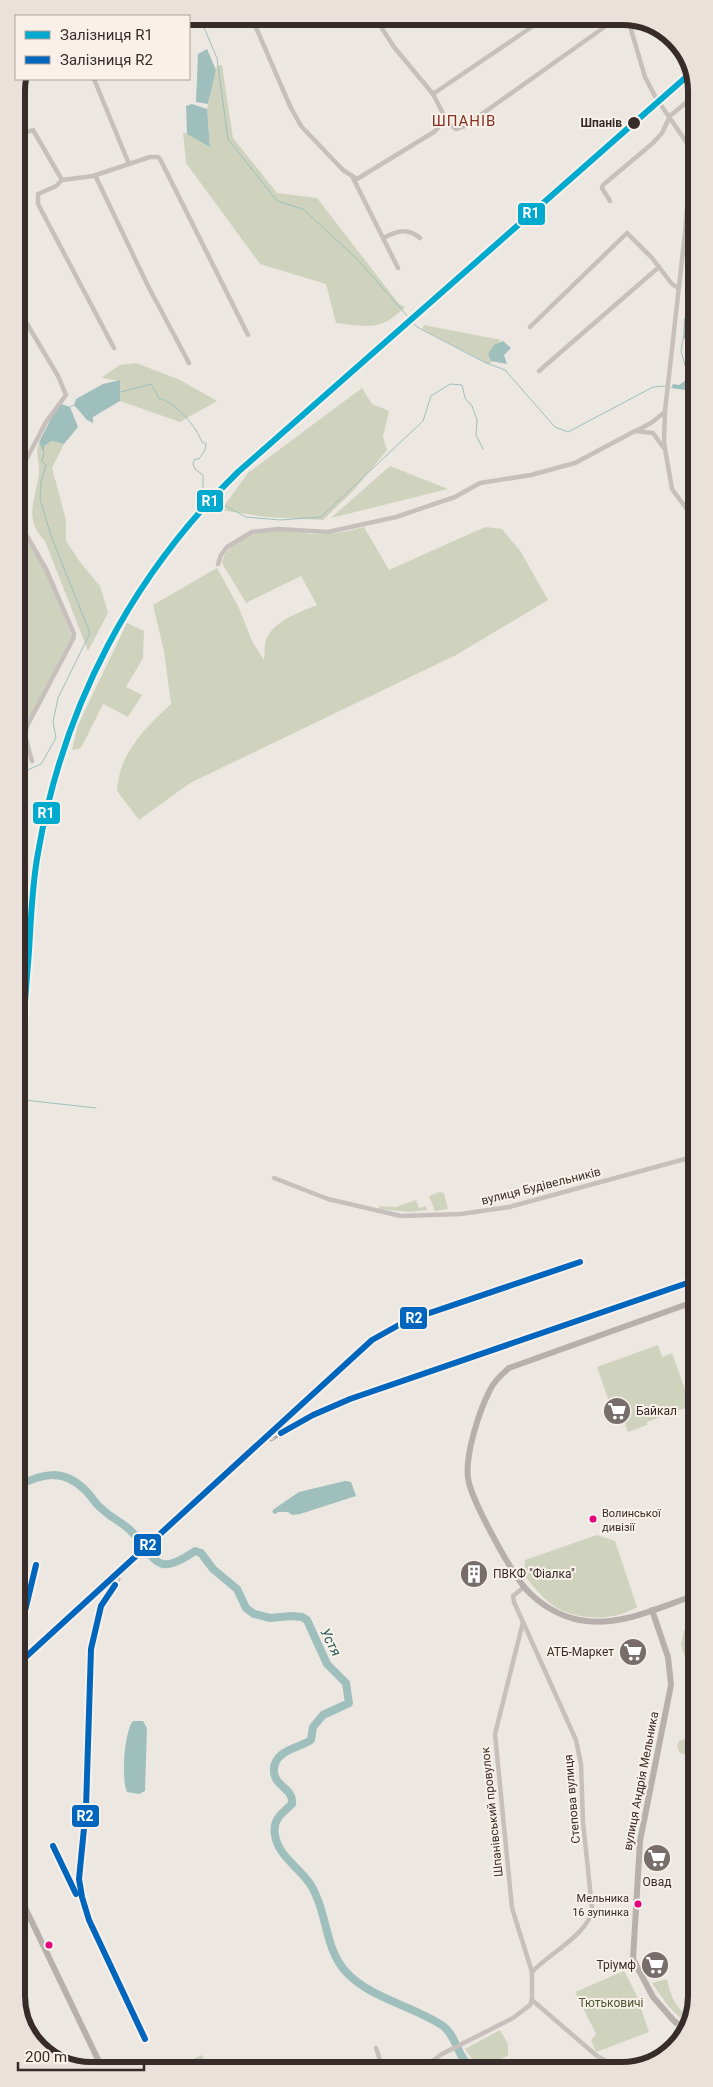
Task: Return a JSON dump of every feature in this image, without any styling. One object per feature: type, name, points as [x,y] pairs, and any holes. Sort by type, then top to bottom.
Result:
[{"type":"street","points":[[255,25],[290,106],[301,126],[353,178],[398,268]]},
{"type":"street","points":[[380,25],[394,47],[433,94],[446,120],[454,128],[465,126],[607,25]]},
{"type":"street","points":[[433,94],[535,25]]},
{"type":"street","points":[[630,25],[645,77],[688,143]]},
{"type":"street","points":[[94,80],[129,164]]},
{"type":"street","points":[[610,201],[602,188],[603,186],[662,133],[670,116],[688,101]]},
{"type":"street","points":[[353,178],[357,179],[434,132],[446,120]]},
{"type":"street","points":[[25,133],[34,130],[62,180]]},
{"type":"street","points":[[114,348],[38,204],[38,194],[56,186],[62,180],[95,175],[154,156],[163,162],[248,335]]},
{"type":"street","points":[[95,175],[148,286],[189,363]]},
{"type":"street","points":[[688,195],[665,412],[664,450],[672,489],[688,511]]},
{"type":"street","points":[[383,238],[398,230],[405,230],[420,238]]},
{"type":"street","points":[[530,327],[627,233],[672,284],[678,288]]},
{"type":"street","points":[[539,371],[659,267]]},
{"type":"street","points":[[25,320],[58,376],[66,395],[46,422],[26,460],[25,469]]},
{"type":"street","points":[[218,564],[227,547],[252,532],[278,529],[328,532],[396,518],[455,497],[480,483],[531,475],[575,463],[651,423],[665,412]]},
{"type":"street","points":[[635,431],[653,433],[664,450]]},
{"type":"street","points":[[25,533],[46,568],[74,634],[27,726],[26,736],[32,761]]},
{"type":"street","name":"вулиця Будівельників","points":[[274,1178],[328,1199],[401,1216],[461,1214],[509,1207],[688,1158]]},
{"type":"street","points":[[688,1304],[510,1368],[495,1382],[482,1411],[468,1460],[467,1476],[477,1506],[524,1587],[548,1607],[578,1620],[606,1622],[652,1610],[688,1598]]},
{"type":"street","name":"Степова вулиця","points":[[524,1587],[513,1596],[576,1740],[581,1764],[584,1822],[592,1896],[592,1916],[589,1922],[532,1972]]},
{"type":"street","name":"вулиця Андрія Мельника","points":[[652,1610],[668,1658],[671,1685],[640,1841],[633,1959],[653,1997],[680,2026]]},
{"type":"street","name":"Шпанівський провулок","points":[[523,1622],[495,1734],[512,1908],[532,1972],[532,2000]]},
{"type":"street","points":[[25,1908],[98,2062]]},
{"type":"street","points":[[431,2062],[470,2039],[513,2018],[530,2005],[532,2000],[597,2056],[608,2062]]},
{"type":"street","points":[[376,2048],[381,2062]]},
{"type":"green space","points":[[222,65],[233,138],[277,193],[317,198],[399,304],[405,307],[396,315],[381,324],[373,326],[336,323],[326,284],[260,264],[186,163],[183,132],[210,146],[207,109],[217,66]]},
{"type":"green space","points":[[424,325],[501,340],[488,354],[492,362],[489,364],[422,329]]},
{"type":"green space","points":[[136,363],[178,379],[217,401],[180,422],[120,401],[120,381],[101,378],[120,365]]},
{"type":"green space","points":[[362,388],[372,404],[389,411],[383,437],[387,450],[354,490],[323,520],[266,517],[221,510],[248,473]]},
{"type":"green space","points":[[53,441],[64,444],[52,468],[66,520],[66,541],[100,586],[108,613],[88,651],[45,541],[38,532],[32,515],[39,470],[37,453],[39,442],[44,452],[44,446]]},
{"type":"green space","points":[[390,466],[448,489],[331,518]]},
{"type":"green space","points":[[364,527],[389,570],[485,527],[502,529],[521,552],[548,600],[456,655],[190,783],[139,820],[117,791],[119,777],[128,753],[135,742],[171,704],[164,651],[153,605],[217,568],[238,606],[253,643],[264,660],[265,644],[270,633],[281,622],[317,605],[301,576],[246,603],[222,563],[230,548],[244,538],[262,532],[330,534]]},
{"type":"green space","points":[[25,537],[45,570],[71,638],[25,726]]},
{"type":"green space","points":[[127,623],[144,631],[143,658],[126,687],[142,695],[128,717],[103,704],[81,748],[72,750],[78,725]]},
{"type":"green space","points":[[439,1192],[444,1193],[448,1209],[435,1211],[429,1196]]},
{"type":"green space","points":[[416,1200],[419,1208],[426,1206],[427,1210],[410,1212],[380,1209],[379,1206],[396,1207]]},
{"type":"green space","points":[[658,1345],[662,1357],[672,1353],[688,1398],[688,1407],[647,1422],[647,1425],[628,1432],[622,1415],[628,1412],[625,1403],[611,1407],[597,1367]]},
{"type":"green space","points":[[597,1535],[615,1541],[637,1607],[627,1612],[605,1617],[594,1618],[571,1614],[551,1604],[524,1575],[525,1560]]},
{"type":"green space","points":[[688,1628],[688,1666],[681,1645],[684,1630]]},
{"type":"green space","points":[[688,1738],[688,1755],[680,1753],[677,1746],[679,1741]]},
{"type":"green space","name":"Тютьковичі","points":[[624,1971],[636,1994],[649,2032],[596,2052],[591,2040],[596,2034],[575,1992]]},
{"type":"green space","points":[[667,1979],[674,2001],[685,2014],[683,2020],[669,2007],[652,1983]]},
{"type":"green space","points":[[500,2030],[508,2044],[508,2056],[494,2062],[477,2062],[465,2049]]},
{"type":"green space","points":[[202,2055],[206,2062],[192,2062],[191,2060]]},
{"type":"water","points":[[207,49],[216,70],[208,104],[196,102],[198,54]]},
{"type":"water","points":[[192,104],[207,109],[210,147],[187,134],[186,106]]},
{"type":"water","points":[[684,318],[688,318],[688,338],[683,339]]},
{"type":"water","points":[[503,341],[511,348],[504,355],[507,364],[491,361],[488,354],[494,345]]},
{"type":"water","points":[[688,379],[688,389],[671,388],[673,384],[679,385]]},
{"type":"water","points":[[120,380],[120,401],[93,417],[93,423],[87,420],[74,405],[76,399],[103,384]]},
{"type":"water","points":[[61,404],[70,407],[78,427],[64,444],[52,441],[44,446],[44,453],[39,442],[54,413]]},
{"type":"water","points":[[345,1481],[351,1482],[356,1496],[300,1514],[292,1515],[288,1512],[278,1512],[275,1514],[272,1512],[299,1492]]},
{"type":"water","points":[[133,1721],[143,1721],[147,1728],[145,1791],[139,1794],[127,1792],[124,1777],[127,1735]]},
{"type":"waterway","points":[[203,25],[217,58],[228,139],[277,201],[303,209],[357,259],[417,327],[484,362],[505,370],[555,427],[568,432],[653,387],[666,386]]},
{"type":"waterway","points":[[683,339],[681,351],[688,376]]},
{"type":"waterway","points":[[121,392],[151,384],[159,398],[179,410],[195,429],[202,442],[206,444],[205,450],[199,459],[195,459],[193,463],[195,469],[203,475],[203,489],[218,502],[246,517],[280,520],[321,517],[423,421],[431,396],[450,384],[462,385],[465,398],[472,406],[477,420],[476,435],[483,449]]},
{"type":"waterway","points":[[70,407],[74,405]]},
{"type":"waterway","points":[[25,771],[41,764],[56,738],[53,722],[58,698],[90,633],[51,536],[40,499],[41,482],[46,465],[42,461],[44,453]]},
{"type":"waterway","points":[[25,1100],[96,1108]]},
{"type":"waterway","name":"Устя","points":[[25,1483],[35,1478],[52,1475],[68,1478],[84,1489],[97,1505],[129,1529],[158,1562],[172,1563],[195,1551],[201,1553],[213,1569],[237,1589],[246,1608],[254,1614],[270,1618],[302,1617],[307,1620],[327,1664],[346,1683],[349,1703],[323,1715],[313,1727],[311,1740],[283,1753],[276,1762],[274,1768],[276,1779],[292,1798],[292,1804],[276,1821],[274,1830],[277,1843],[285,1856],[308,1880],[312,1887],[321,1908],[334,1953],[347,1973],[368,1989],[443,2026],[451,2035],[466,2062]]},
{"type":"railway","points":[[25,1658],[372,1340],[406,1321],[580,1262]]},
{"type":"railway","points":[[271,1440],[313,1415],[350,1399],[688,1283]]},
{"type":"railway","points":[[25,1611],[36,1565]]},
{"type":"railway","points":[[119,1579],[101,1606],[93,1636],[86,1808],[79,1879],[89,1920],[145,2039]]},
{"type":"railway","points":[[53,1846],[77,1896]]},
{"type":"rail line","name":"R1","points":[[25,1003],[36,865],[49,799],[65,746],[84,695],[108,646],[135,599],[166,554],[200,512],[238,472],[686,77]]},
{"type":"rail line","name":"R2","points":[[25,1658],[372,1340],[406,1321],[580,1262]]},
{"type":"rail line","name":"R2","points":[[281,1433],[313,1415],[350,1399],[688,1283]]},
{"type":"rail line","name":"R2","points":[[25,1611],[36,1565]]},
{"type":"rail line","name":"R2","points":[[115,1585],[101,1606],[91,1649],[86,1808],[79,1879],[89,1920],[145,2039]]},
{"type":"rail line","name":"R2","points":[[53,1846],[76,1894]]},
{"type":"place","name":"Шпанів","points":[[634,123]]},
{"type":"place","name":"Байкал","points":[[617,1411]]},
{"type":"place","name":"Волинської дивізії","points":[[593,1519]]},
{"type":"place","name":"ПВКФ \"Фіалка\"","points":[[474,1574]]},
{"type":"place","name":"АТБ-Маркет","points":[[633,1652]]},
{"type":"place","name":"Овад","points":[[657,1858]]},
{"type":"place","name":"Мельника 16 зупинка","points":[[638,1904]]},
{"type":"place","name":"Тріумф","points":[[655,1965]]},
{"type":"district","name":"ШПАНІВ","points":[[464,121]]}]
